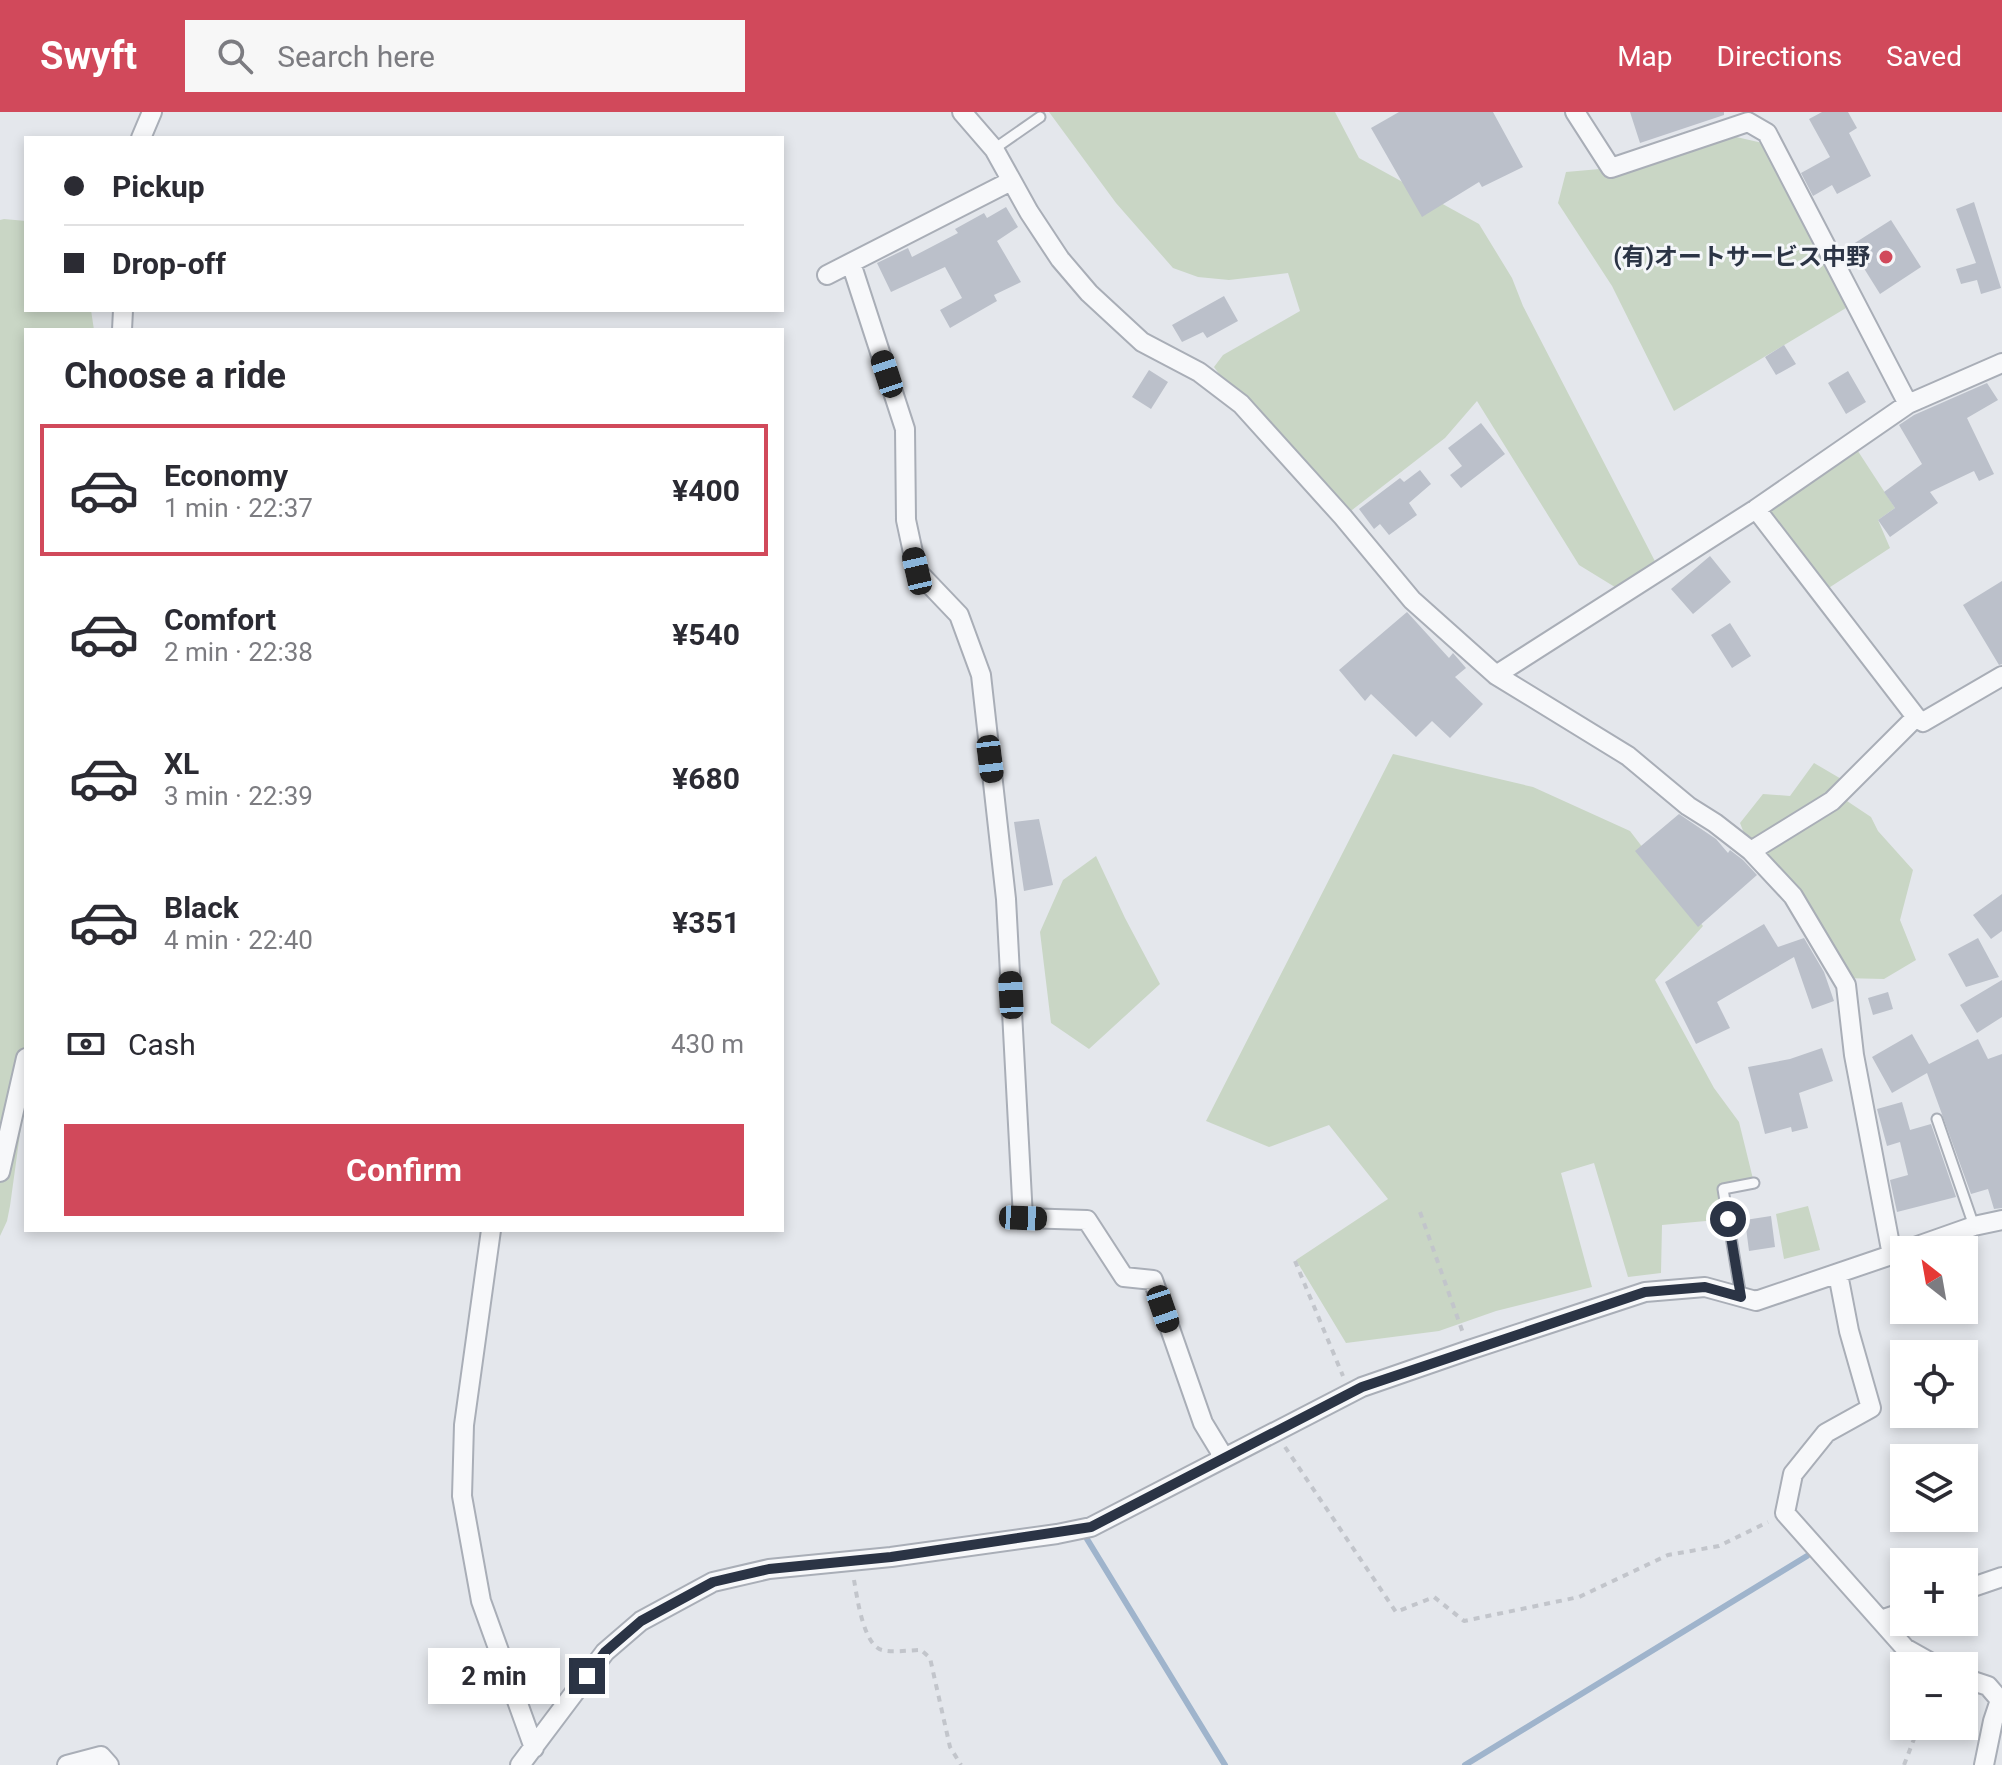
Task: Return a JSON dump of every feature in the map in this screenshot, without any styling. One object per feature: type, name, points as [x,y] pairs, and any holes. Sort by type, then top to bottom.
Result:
[{"type":"street","points":[[142,136],[152,112]]},
{"type":"street","points":[[962,112],[994,149],[1060,259],[1089,293],[1142,342],[1199,372],[1241,404],[1343,517],[1412,600],[1496,675],[1628,756],[1688,806],[1751,851],[1793,896],[1846,985],[1854,1055],[1897,1236]]},
{"type":"street","points":[[1575,112],[1611,168],[1743,117],[1768,112]]},
{"type":"street","points":[[1743,117],[1767,133],[1908,404]]},
{"type":"street","points":[[827,275],[1011,181]]},
{"type":"street","points":[[851,263],[905,429],[906,520],[917,571],[959,615],[981,675],[1006,899],[1023,1218],[1087,1220],[1124,1277],[1153,1280],[1203,1423],[1220,1451],[1220,1459]]},
{"type":"street","points":[[1496,675],[1756,509],[1908,404],[2002,363]]},
{"type":"street","points":[[1756,509],[1916,717],[1923,722],[2002,676]]},
{"type":"street","points":[[1751,851],[1832,801],[1916,717]]},
{"type":"street","points":[[1,1161],[18,1125],[24,1075]]},
{"type":"street","points":[[1946,1236],[2002,1220]]},
{"type":"street","points":[[491,1232],[464,1425],[462,1496],[481,1601],[534,1748]]},
{"type":"street","points":[[520,1765],[605,1652],[641,1621],[713,1582],[769,1569],[850,1562],[1091,1527],[1351,1393],[1469,1350],[1645,1292],[1705,1287],[1756,1301],[1890,1256]]},
{"type":"street","points":[[1838,1274],[1849,1331],[1871,1408],[1826,1433],[1793,1474],[1785,1513],[1905,1648],[1912,1652]]},
{"type":"street","points":[[1978,1585],[2002,1577]]},
{"type":"street","points":[[1881,1620],[1890,1617]]},
{"type":"street","points":[[1978,1683],[1988,1686],[2000,1700],[1984,1765]]},
{"type":"street","points":[[67,1765],[101,1756],[109,1765]]},
{"type":"lane","points":[[994,149],[1040,117]]},
{"type":"lane","points":[[1937,1119],[1974,1226]]},
{"type":"lane","points":[[1741,1297],[1723,1189],[1754,1183]]},
{"type":"path","points":[[1420,1212],[1469,1350]]},
{"type":"path","points":[[1295,1261],[1351,1393]]},
{"type":"path","points":[[1275,1432],[1396,1612],[1434,1597],[1464,1621],[1579,1597],[1668,1555],[1719,1546],[1787,1513]]},
{"type":"path","points":[[850,1562],[862,1618],[874,1645],[882,1650],[921,1650],[930,1658],[950,1747],[961,1765]]},
{"type":"path","points":[[1904,1765],[1914,1740]]},
{"type":"green space","points":[[1049,112],[1335,112],[1359,158],[1479,224],[1512,278],[1523,306],[1659,569],[1623,592],[1579,565],[1477,401],[1445,438],[1343,517],[1241,404],[1214,367],[1223,355],[1300,311],[1288,273],[1229,280],[1198,277],[1173,268],[1116,203]]},
{"type":"green space","points":[[1701,129],[1767,144],[1846,308],[1674,411],[1612,286],[1558,203],[1566,172],[1611,168]]},
{"type":"green space","points":[[0,220],[24,221],[24,312],[91,312],[94,328],[24,328],[24,1104],[10,1206],[0,1236]]},
{"type":"green space","points":[[1852,442],[1895,508],[1878,520],[1890,548],[1821,593],[1761,516]]},
{"type":"green space","points":[[1393,754],[1533,787],[1630,831],[1703,926],[1655,980],[1714,1088],[1739,1122],[1754,1183],[1723,1190],[1728,1219],[1662,1225],[1661,1273],[1628,1277],[1594,1163],[1561,1173],[1592,1287],[1496,1311],[1439,1331],[1346,1343],[1296,1260],[1388,1199],[1329,1125],[1269,1147],[1206,1121]]},
{"type":"green space","points":[[1814,763],[1843,780],[1838,795],[1871,817],[1878,831],[1913,870],[1900,920],[1916,960],[1884,979],[1842,978],[1751,851],[1740,823],[1763,794],[1790,796]]},
{"type":"green space","points":[[1096,856],[1160,984],[1089,1049],[1051,1023],[1040,932],[1063,880]]},
{"type":"green space","points":[[1808,1206],[1820,1250],[1784,1259],[1776,1214]]},
{"type":"building","points":[[1399,112],[1493,112],[1523,167],[1482,187],[1479,182],[1422,217],[1371,128]]},
{"type":"building","points":[[1630,112],[1724,112],[1724,115],[1640,143]]},
{"type":"building","points":[[1822,112],[1848,112],[1857,128],[1849,133],[1871,176],[1837,194],[1832,185],[1813,196],[1801,173],[1830,157],[1809,119]]},
{"type":"building","points":[[1974,202],[2001,288],[1981,294],[1977,280],[1961,284],[1956,269],[1976,263],[1956,209]]},
{"type":"building","points":[[1006,207],[1018,227],[997,241],[1021,282],[994,295],[997,301],[950,328],[940,310],[962,298],[945,267],[891,292],[877,263],[908,248],[912,257],[958,233],[955,229],[984,213],[987,218]]},
{"type":"building","name":"(有)オートサービス中野","points":[[1891,220],[1921,267],[1880,294],[1850,246]]},
{"type":"building","points":[[1224,296],[1238,321],[1207,338],[1203,332],[1182,342],[1172,325]]},
{"type":"building","points":[[1784,345],[1796,364],[1776,375],[1765,357]]},
{"type":"building","points":[[1149,370],[1168,382],[1151,409],[1132,397]]},
{"type":"building","points":[[1848,371],[1866,402],[1846,414],[1828,383]]},
{"type":"building","points":[[1987,383],[1998,400],[1967,418],[1994,474],[1979,481],[1974,471],[1930,492],[1938,503],[1890,537],[1878,520],[1895,508],[1884,492],[1922,464],[1899,425],[1914,415]]},
{"type":"building","points":[[1481,423],[1505,454],[1461,488],[1450,475],[1462,466],[1448,448]]},
{"type":"building","points":[[1420,470],[1431,484],[1409,503],[1417,515],[1389,535],[1380,524],[1374,529],[1359,509],[1400,478],[1404,482]]},
{"type":"building","points":[[1710,556],[1731,582],[1693,614],[1671,589]]},
{"type":"building","points":[[2002,581],[2002,664],[1999,665],[1963,605]]},
{"type":"building","points":[[1407,612],[1449,658],[1453,653],[1466,668],[1455,677],[1483,704],[1450,738],[1432,721],[1416,737],[1371,694],[1365,701],[1339,670]]},
{"type":"building","points":[[1730,623],[1751,656],[1732,668],[1711,635]]},
{"type":"building","points":[[1679,814],[1716,839],[1728,853],[1730,850],[1743,860],[1757,875],[1698,927],[1635,851]]},
{"type":"building","points":[[1039,819],[1053,885],[1024,891],[1014,822]]},
{"type":"building","points":[[2002,894],[2002,931],[1991,939],[1973,915]]},
{"type":"building","points":[[1764,924],[1778,947],[1804,938],[1824,972],[1834,1001],[1812,1009],[1794,957],[1717,1002],[1730,1028],[1696,1044],[1665,982]]},
{"type":"building","points":[[1978,938],[1999,977],[1966,987],[1948,954]]},
{"type":"building","points":[[2002,980],[2002,1017],[1977,1033],[1960,1005]]},
{"type":"building","points":[[1888,992],[1893,1009],[1873,1015],[1868,998]]},
{"type":"building","points":[[1912,1034],[1929,1064],[1978,1039],[1988,1059],[2002,1054],[2002,1208],[1994,1209],[1988,1189],[1971,1194],[1927,1073],[1892,1093],[1872,1057]]},
{"type":"building","points":[[1822,1048],[1833,1081],[1799,1093],[1808,1128],[1792,1132],[1791,1127],[1765,1134],[1748,1067],[1790,1059]]},
{"type":"building","points":[[1902,1102],[1910,1130],[1931,1124],[1956,1197],[1897,1212],[1890,1180],[1908,1175],[1900,1142],[1887,1146],[1877,1109]]},
{"type":"building","points":[[1771,1216],[1775,1247],[1749,1251],[1745,1220]]},
{"type":"waterway","points":[[1087,1539],[1225,1765]]},
{"type":"waterway","points":[[1465,1765],[1807,1556]]},
{"type":"place","name":"(有)オートサービス中野","points":[[1886,257]]},
{"type":"route","points":[[587,1676],[605,1652],[641,1621],[713,1582],[769,1569],[891,1557],[1091,1527],[1362,1387],[1645,1292],[1705,1287],[1741,1297],[1728,1219]]}]
